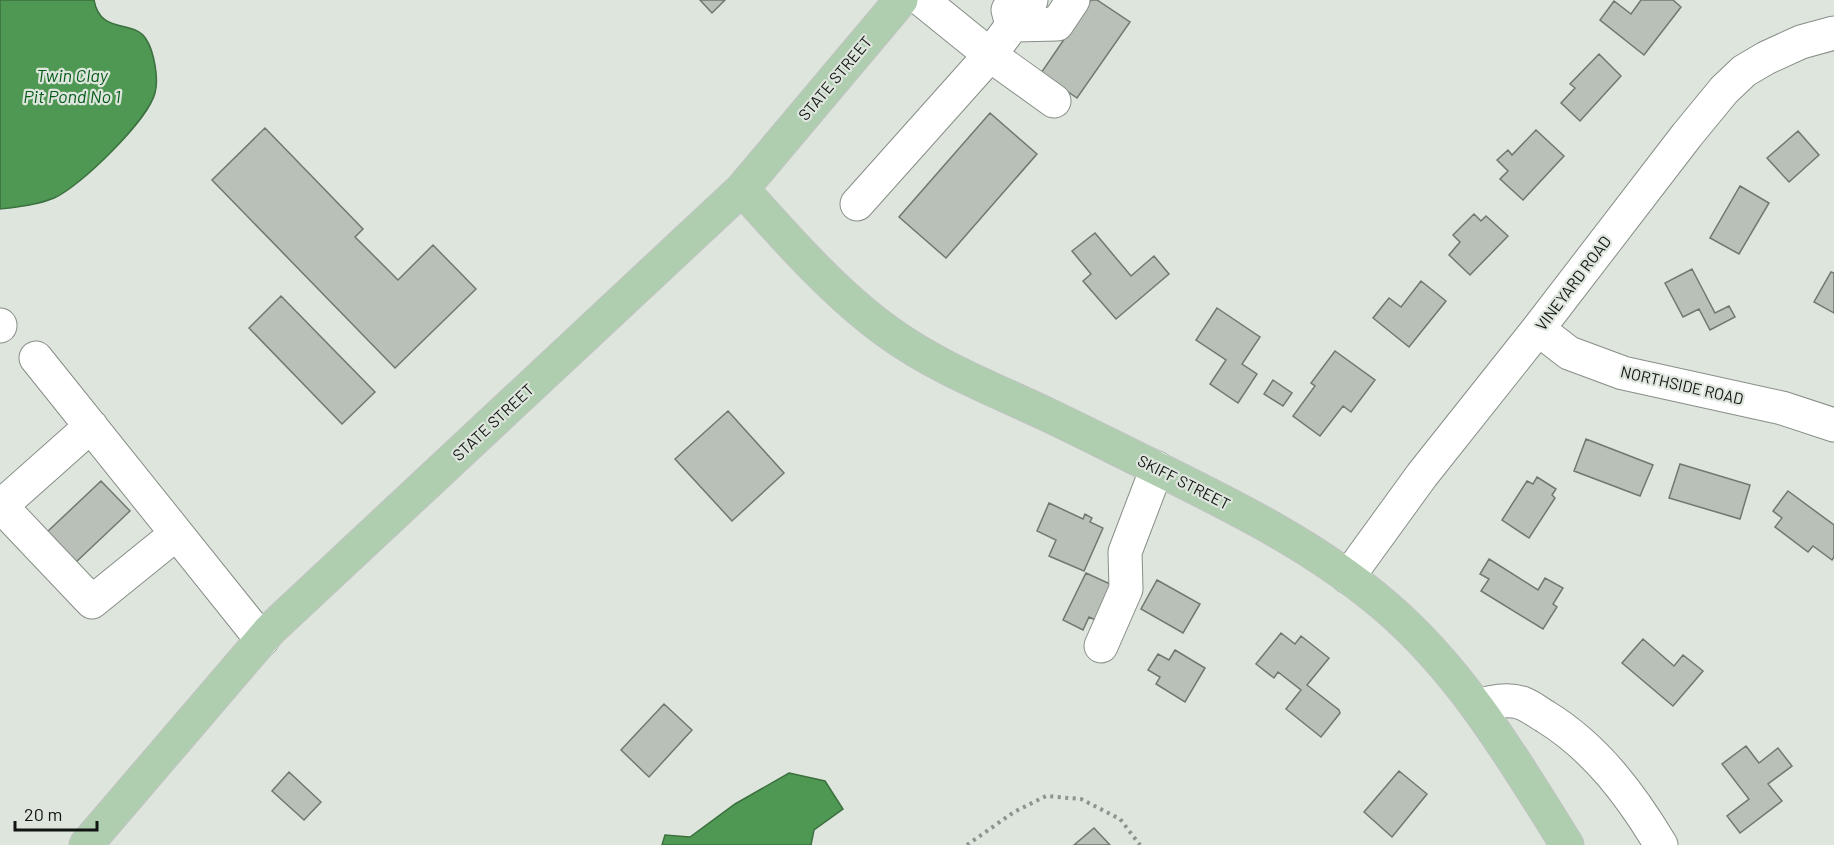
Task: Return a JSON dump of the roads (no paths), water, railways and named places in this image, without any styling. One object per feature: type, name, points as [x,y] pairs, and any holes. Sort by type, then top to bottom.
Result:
[{"type":"main road","name":"STATE STREET","points":[[86,845],[262,640],[742,189],[901,0]]},
{"type":"main road","name":"SKIFF STREET","points":[[742,189],[838,289],[888,332],[936,362],[1212,495],[1289,537],[1348,577],[1385,606],[1425,643],[1477,706],[1567,845]]},
{"type":"street","points":[[922,0],[990,55],[1054,101]]},
{"type":"street","points":[[857,204],[990,55],[1016,8],[1057,24],[1073,0]]},
{"type":"street","name":"VINEYARD ROAD","points":[[1348,577],[1422,475],[1724,90],[1744,71],[1766,58],[1801,42],[1834,33]]},
{"type":"street","name":"NORTHSIDE ROAD","points":[[1538,329],[1569,353],[1623,373],[1782,408],[1834,425]]},
{"type":"street","points":[[36,358],[262,640]]},
{"type":"street","points":[[91,426],[1,506],[92,602],[176,534]]},
{"type":"street","points":[[1101,646],[1126,589],[1125,552],[1157,468]]},
{"type":"street","points":[[1477,706],[1499,700],[1522,703],[1564,728],[1609,770],[1640,809],[1661,845]]},
{"type":"water","name":"Twin Clay Pit Pond No 1","points":[[0,0],[94,0],[97,11],[103,18],[134,29],[146,39],[153,58],[156,80],[155,93],[140,119],[112,152],[80,181],[54,198],[0,209]]},
{"type":"water","points":[[789,773],[825,781],[843,809],[814,830],[811,845],[662,845],[665,835],[690,837],[735,804]]}]
